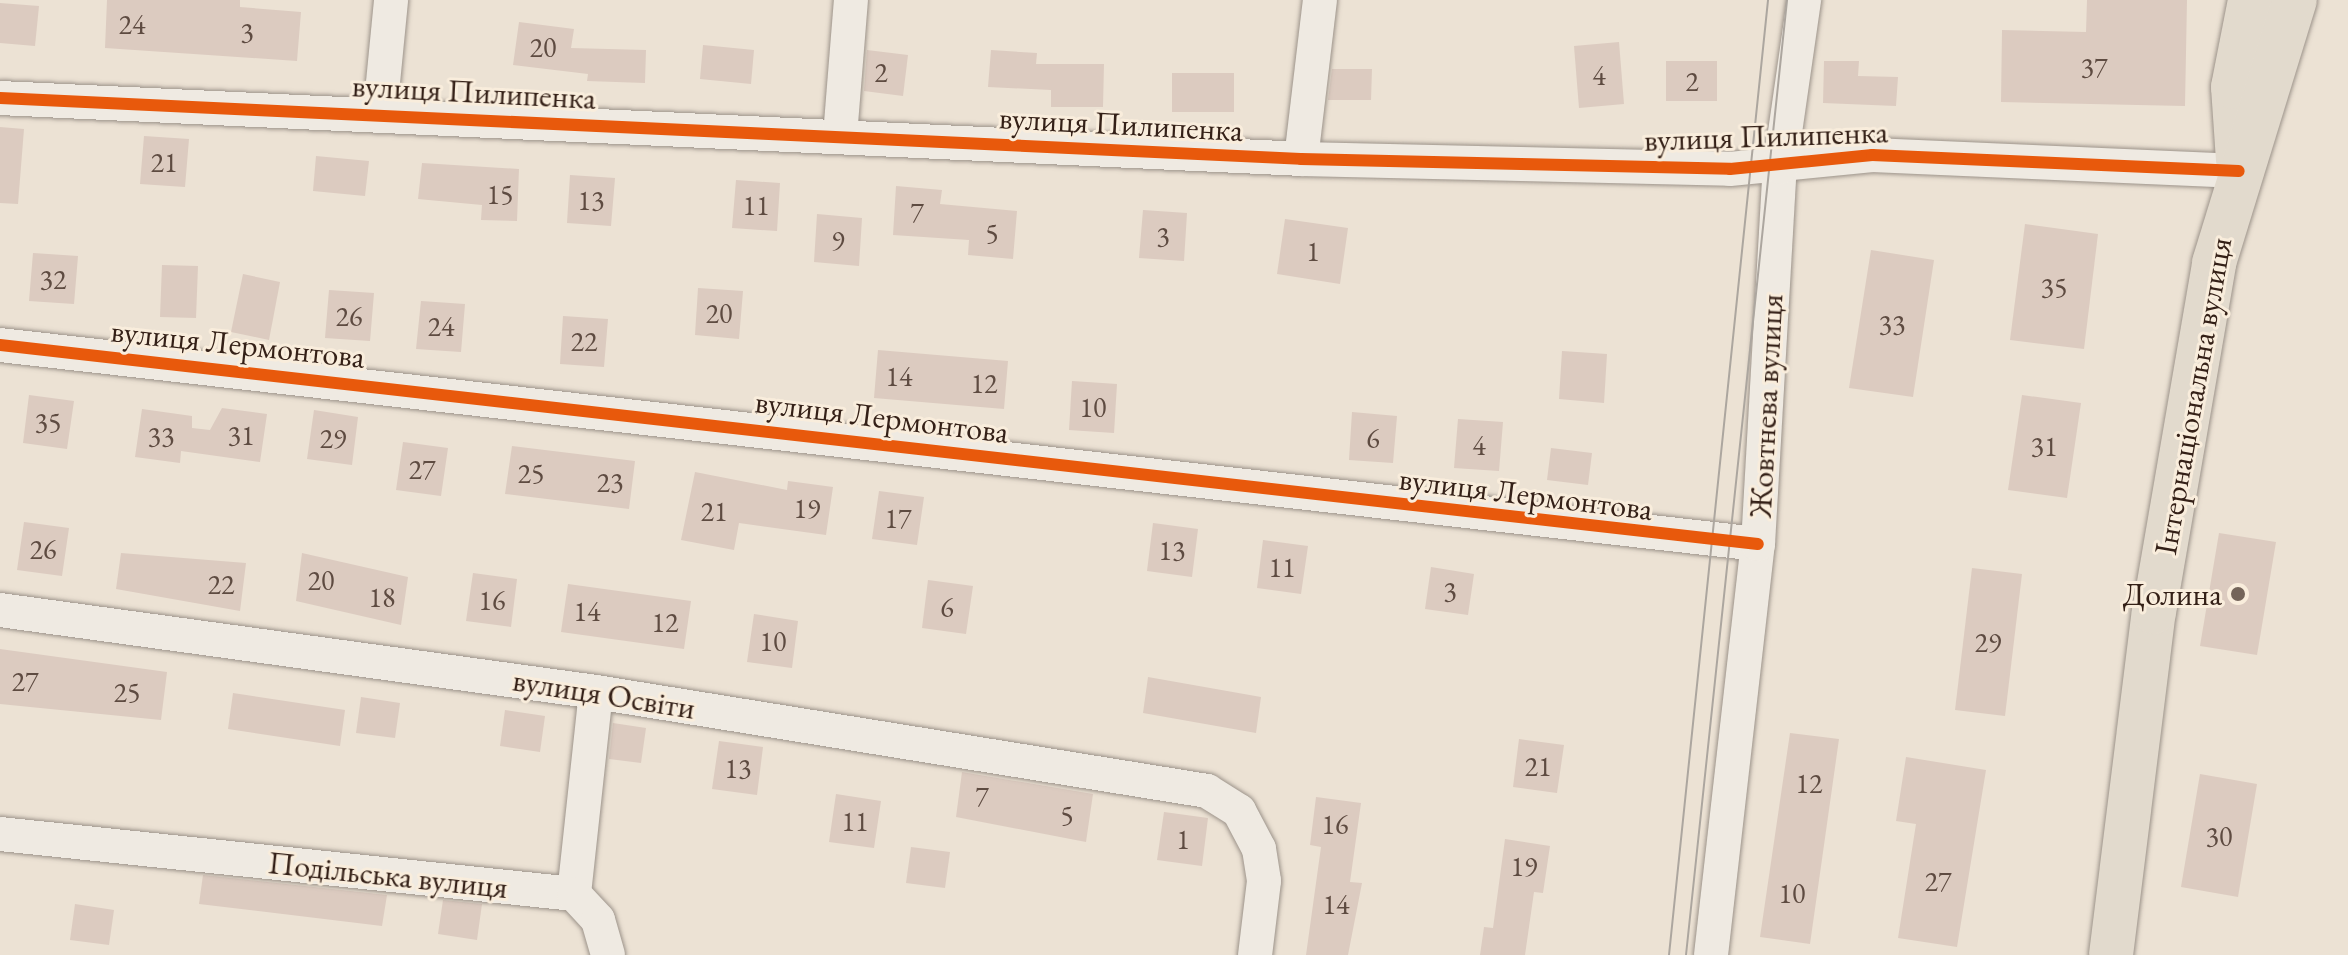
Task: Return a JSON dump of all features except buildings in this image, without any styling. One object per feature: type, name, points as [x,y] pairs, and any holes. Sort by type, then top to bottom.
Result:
[{"type":"main road","name":"Інтернаціональна вулиця","points":[[2239,171],[2233,87],[2250,0]]},
{"type":"main road","name":"Інтернаціональна вулиця","points":[[2111,955],[2157,597],[2214,263],[2239,171],[2270,97],[2295,0]]},
{"type":"street","points":[[380,113],[391,0]]},
{"type":"street","points":[[840,136],[851,0]]},
{"type":"street","points":[[1301,159],[1320,0]]},
{"type":"street","name":"Жовтнева вулиця","points":[[1711,955],[1758,544],[1780,167],[1804,0]]},
{"type":"street","name":"вулиця Пилипенка","points":[[0,98],[380,113],[1301,159],[1780,167],[1872,155],[2239,171]]},
{"type":"street","name":"вулиця Лермонтова","points":[[0,345],[1758,544]]},
{"type":"street","name":"вулиця Освіти","points":[[0,610],[596,692],[1207,791],[1239,811],[1259,849],[1264,881],[1255,955]]},
{"type":"street","points":[[596,692],[574,894],[598,920],[608,955]]},
{"type":"street","name":"Подільська вулиця","points":[[0,834],[574,894]]},
{"type":"tram line","points":[[1669,955],[1768,0]]},
{"type":"tram line","points":[[1686,955],[1787,0]]},
{"type":"cycle path","points":[[0,98],[1301,159],[1730,169],[1872,155],[2239,171]]},
{"type":"cycle path","points":[[0,345],[1758,544]]},
{"type":"place","name":"Долина","points":[[2238,594]]}]
